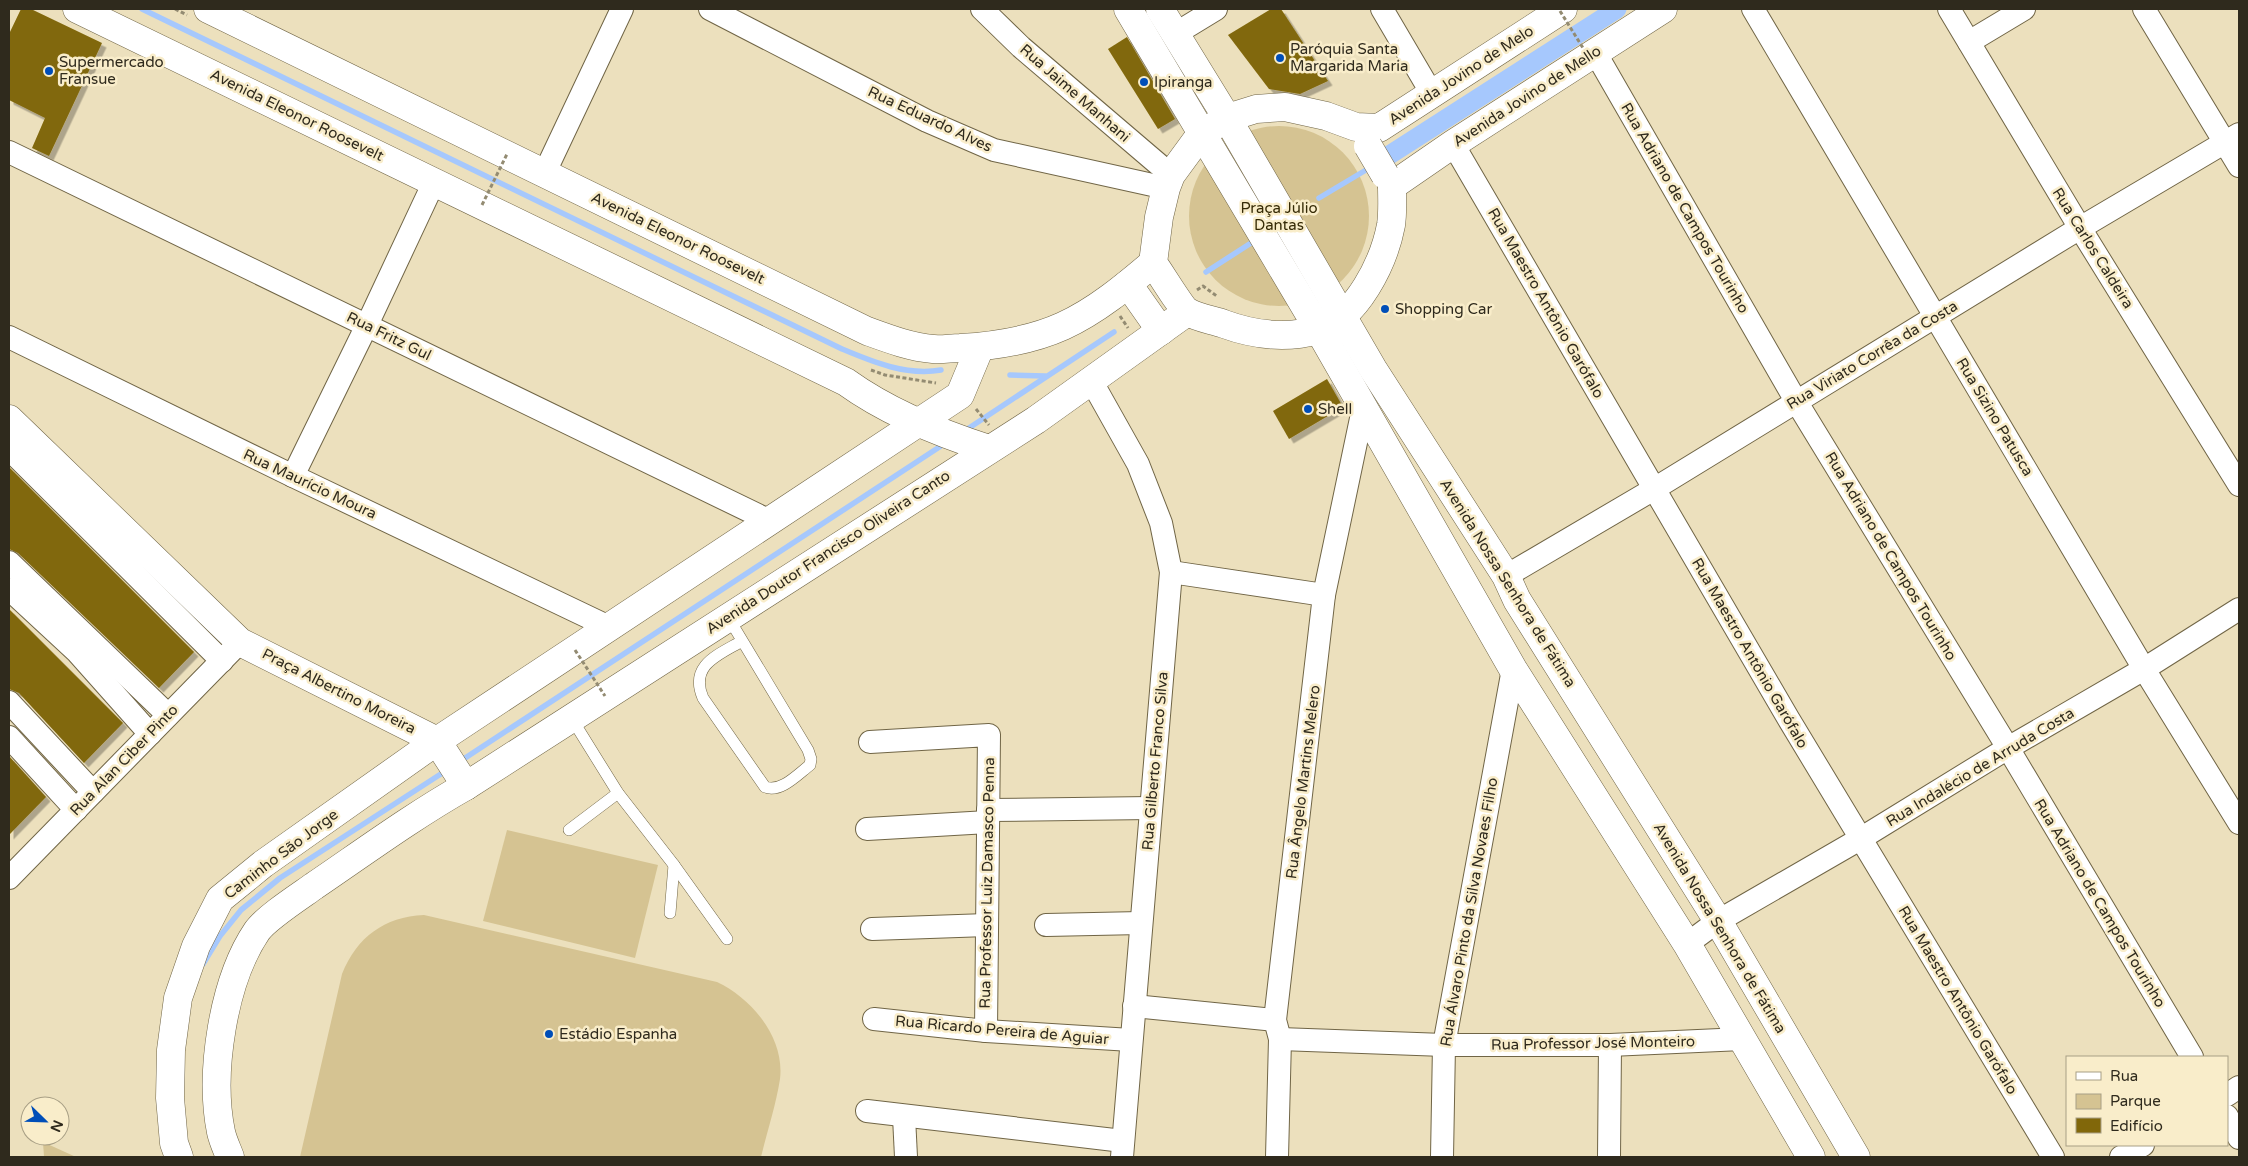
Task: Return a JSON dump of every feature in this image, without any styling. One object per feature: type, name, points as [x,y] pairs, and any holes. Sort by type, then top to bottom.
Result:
[{"type":"street","name":"Avenida Eleonor Roosevelt","points":[[77,9],[846,382],[868,398],[919,423],[984,448]]},
{"type":"street","name":"Avenida Eleonor Roosevelt","points":[[208,9],[867,331],[897,343],[935,350],[980,347],[1029,339],[1064,326],[1128,284],[1153,263]]},
{"type":"street","points":[[545,172],[622,9]]},
{"type":"street","name":"Rua Eduardo Alves","points":[[710,9],[927,121],[994,150],[1168,181]]},
{"type":"street","name":"Rua Jaime Manhani","points":[[982,9],[1168,181]]},
{"type":"street","points":[[1128,9],[1319,330],[1513,669],[1687,944],[1811,1157]]},
{"type":"street","name":"Avenida Nossa Senhora de Fátima","points":[[1160,9],[1227,118],[1373,369],[1506,576],[1517,600],[1718,921],[1856,1157]]},
{"type":"street","points":[[1175,34],[1216,9]]},
{"type":"street","points":[[1382,9],[1432,94]]},
{"type":"street","name":"Avenida Jovino de Mello","points":[[1389,181],[1453,144],[1663,9]]},
{"type":"street","name":"Rua Sizino Patusca","points":[[1753,9],[2144,669],[2239,823]]},
{"type":"street","name":"Rua Carlos Caldeira","points":[[1949,9],[2080,228],[2239,485]]},
{"type":"street","points":[[1968,42],[2024,9]]},
{"type":"street","points":[[2144,9],[2232,139],[2239,166]]},
{"type":"street","name":"Avenida Jovino de Melo","points":[[1362,137],[1561,10]]},
{"type":"street","name":"Rua Adriano de Campos Tourinho","points":[[1591,54],[1796,401],[2008,748],[2191,1056]]},
{"type":"street","points":[[1285,107],[1326,116],[1362,137],[1389,181],[1391,223],[1383,255],[1370,282],[1356,302],[1343,315],[1319,330],[1272,336],[1239,329],[1187,312],[1153,263],[1168,181],[1201,134],[1227,118],[1256,109],[1285,107]]},
{"type":"street","name":"Rua Viriato Corrêa da Costa","points":[[1506,576],[1654,489],[2080,228],[2232,139]]},
{"type":"street","name":"Rua Maestro Antônio Garófalo","points":[[1453,144],[1860,839],[2054,1157]]},
{"type":"street","name":"Rua Fritz Gul","points":[[9,152],[770,521]]},
{"type":"street","points":[[293,476],[367,326],[434,182]]},
{"type":"street","points":[[1128,284],[1161,331]]},
{"type":"street","name":"Avenida Doutor Francisco Oliveira Canto","points":[[464,783],[605,696],[984,448],[1092,382],[1187,312]]},
{"type":"street","name":"Rua Maurício Moura","points":[[10,338],[609,627]]},
{"type":"street","points":[[230,1157],[221,1133],[218,1096],[218,1054],[225,1009],[240,965],[258,930],[292,902],[464,783],[443,749],[609,627],[960,395],[980,347]]},
{"type":"street","name":"Rua Gilberto Franco Silva","points":[[1092,382],[1138,464],[1161,522],[1171,572],[1122,1149]]},
{"type":"street","name":"Rua Ângelo Martins Melero","points":[[1277,1157],[1278,1030],[1324,595],[1364,409]]},
{"type":"street","name":"Praça Albertino Moreira","points":[[9,419],[231,652],[324,682],[443,749]]},
{"type":"street","points":[[9,450],[231,652]]},
{"type":"street","points":[[9,562],[168,715]]},
{"type":"street","points":[[1171,572],[1324,595]]},
{"type":"street","points":[[9,589],[77,652],[150,734]]},
{"type":"street","name":"Rua Indalécio de Arruda Costa","points":[[1687,944],[1718,921],[1860,839],[2008,748],[2144,669],[2239,609]]},
{"type":"street","name":"Rua Alan Ciber Pinto","points":[[13,863],[76,810],[231,652]]},
{"type":"street","name":"Rua Álvaro Pinto da Silva Novaes Filho","points":[[1442,1157],[1444,1045],[1513,669]]},
{"type":"street","points":[[9,702],[93,792]]},
{"type":"street","name":"Rua Professor Luiz Damasco Penna","points":[[870,742],[989,735],[986,1031]]},
{"type":"street","points":[[9,737],[76,810]]},
{"type":"street","name":"Caminho São Jorge","points":[[179,1157],[174,1143],[170,1098],[171,1050],[178,998],[196,946],[220,899],[263,864],[443,749]]},
{"type":"street","points":[[867,829],[988,816],[1151,808]]},
{"type":"street","points":[[1046,925],[1141,923]]},
{"type":"street","points":[[872,929],[987,925]]},
{"type":"street","points":[[1134,1006],[1278,1030]]},
{"type":"street","name":"Rua Ricardo Pereira de Aguiar","points":[[874,1019],[986,1031],[1131,1040]]},
{"type":"street","name":"Rua Professor José Monteiro","points":[[1278,1030],[1444,1045],[1610,1045],[1742,1039]]},
{"type":"street","points":[[1609,1157],[1610,1045]]},
{"type":"street","points":[[2228,1094],[2239,1087]]},
{"type":"street","points":[[867,1111],[1122,1149]]},
{"type":"street","points":[[904,1117],[906,1157]]},
{"type":"street","points":[[2228,1118],[2239,1138]]},
{"type":"street","points":[[2121,1157],[2141,1146]]},
{"type":"lane","points":[[728,617],[808,750],[811,759],[810,765],[780,787],[771,789],[765,787],[703,698],[698,686],[699,674],[709,660],[742,641]]},
{"type":"lane","points":[[571,717],[618,793],[674,865],[727,939]]},
{"type":"lane","points":[[569,830],[618,793]]},
{"type":"lane","points":[[670,912],[674,865]]},
{"type":"path","points":[[1561,10],[1591,54]]},
{"type":"path","points":[[482,205],[507,154]]},
{"type":"path","points":[[576,650],[605,696]]},
{"type":"green space","name":"Praça Júlio Dantas","points":[[1279,126],[1313,133],[1336,147],[1348,159],[1358,174],[1365,190],[1369,216],[1362,250],[1348,273],[1336,285],[1321,295],[1305,302],[1279,306],[1245,299],[1222,285],[1210,273],[1200,258],[1193,242],[1189,216],[1196,182],[1210,159],[1222,147],[1237,137],[1253,130]]},
{"type":"green space","points":[[507,830],[658,865],[635,958],[483,921]]},
{"type":"green space","name":"Estádio Espanha","points":[[424,915],[717,982],[730,989],[742,998],[763,1021],[777,1048],[780,1063],[780,1079],[774,1109],[761,1157],[300,1157],[342,974],[348,961],[356,949],[374,931],[396,920]]},
{"type":"green space","points":[[43,1146],[52,1146],[76,1157],[44,1157]]},
{"type":"building","name":"Supermercado Fransue","points":[[21,9],[31,9],[102,43],[49,156],[32,148],[45,118],[9,100],[9,34]]},
{"type":"building","name":"Paróquia Santa Margarida Maria","points":[[1271,9],[1281,9],[1328,81],[1300,94],[1269,89],[1228,35]]},
{"type":"building","name":"Ipiranga","points":[[1127,37],[1175,119],[1158,129],[1108,49]]},
{"type":"building","name":"Shell","points":[[1327,379],[1343,407],[1289,439],[1273,411]]},
{"type":"building","points":[[9,467],[194,652],[159,688],[18,553],[9,549]]},
{"type":"building","points":[[9,609],[123,723],[84,763],[19,693],[9,689]]},
{"type":"building","points":[[9,756],[46,797],[9,835]]},
{"type":"waterway","points":[[142,9],[842,349],[890,367],[915,371],[941,370]]},
{"type":"waterway","points":[[1380,161],[1617,9]]},
{"type":"waterway","points":[[1319,198],[1371,167]]},
{"type":"waterway","points":[[1206,272],[1251,243]]},
{"type":"waterway","points":[[963,432],[1114,332]]},
{"type":"waterway","points":[[1010,375],[1045,376]]},
{"type":"waterway","points":[[459,762],[947,442]]},
{"type":"waterway","points":[[203,964],[220,936],[241,910],[280,878],[447,770]]},
{"type":"place","name":"Paróquia Santa Margarida Maria","points":[[1280,58]]},
{"type":"place","name":"Supermercado Fransue","points":[[49,71]]},
{"type":"place","name":"Ipiranga","points":[[1144,82]]},
{"type":"place","name":"Shopping Car","points":[[1385,309]]},
{"type":"place","name":"Shell","points":[[1308,409]]},
{"type":"place","name":"Estádio Espanha","points":[[549,1034]]}]
